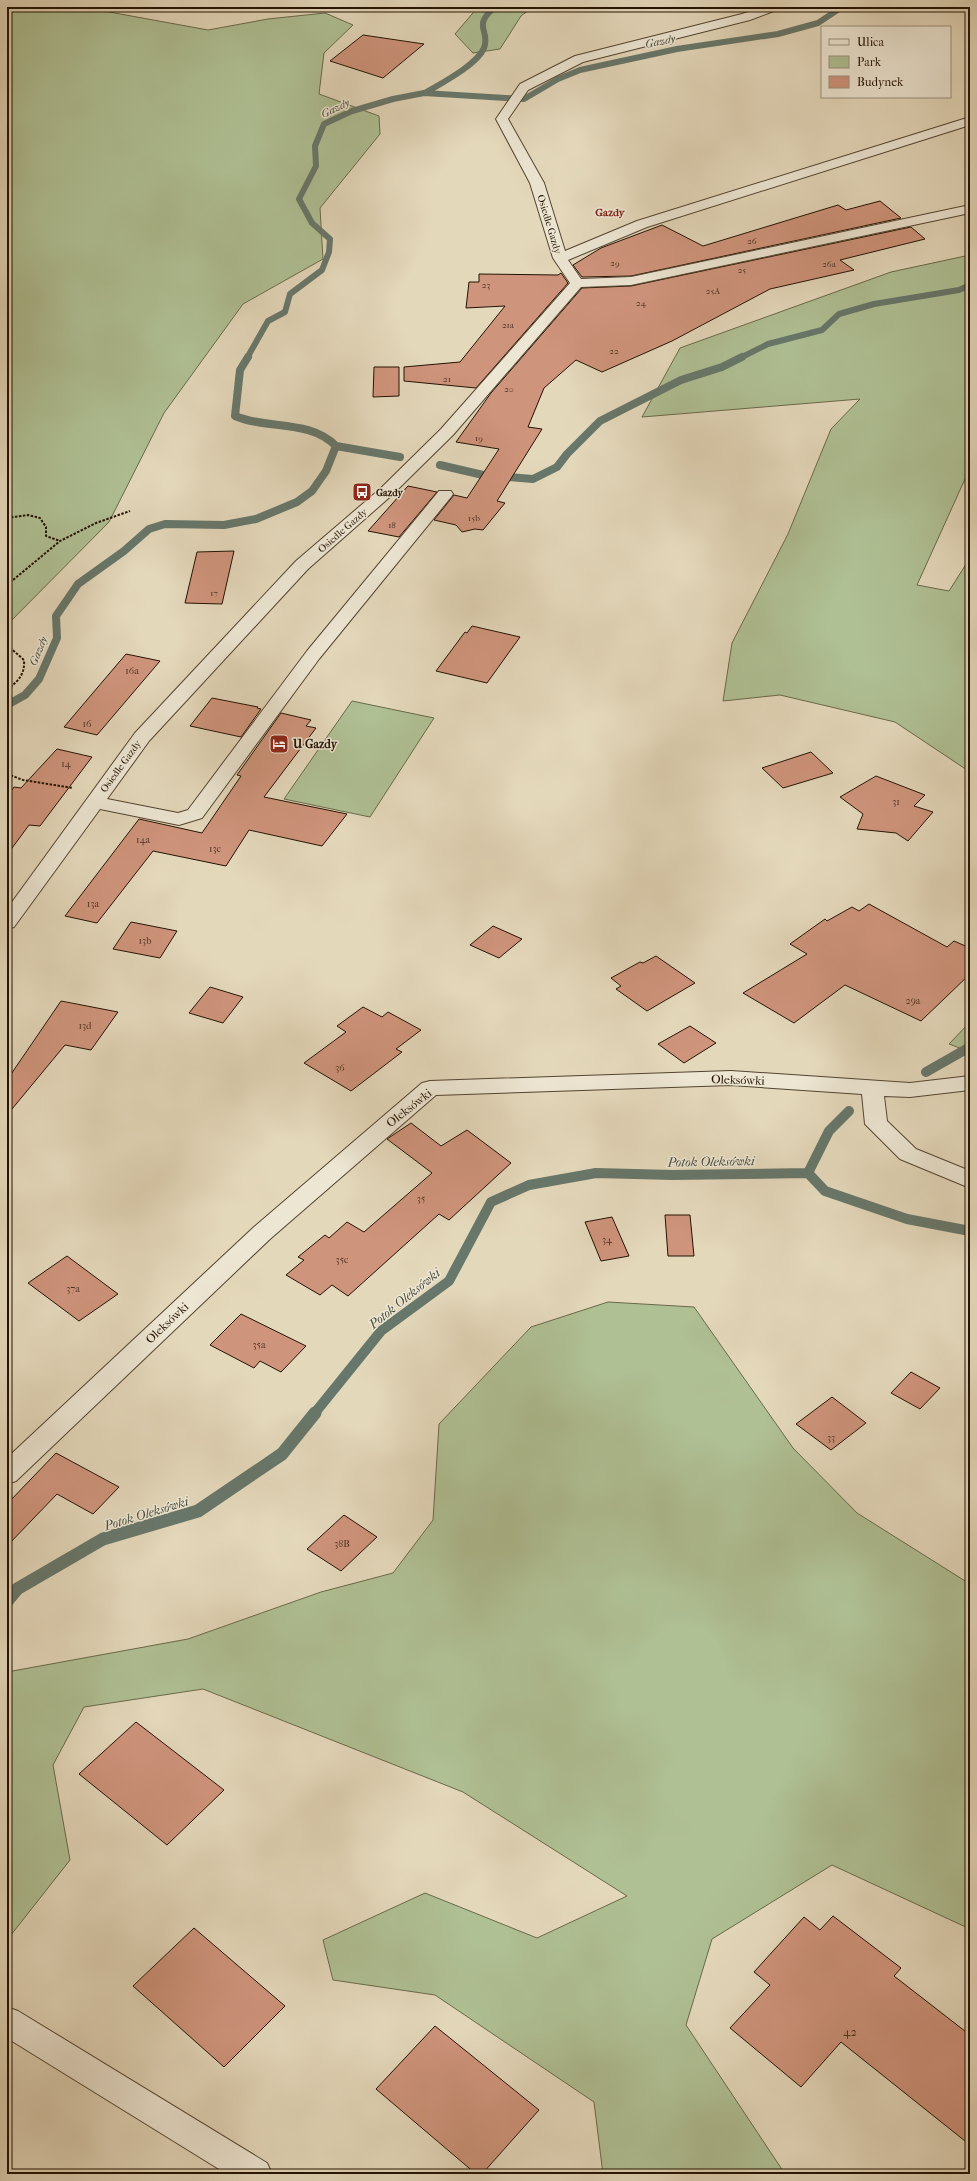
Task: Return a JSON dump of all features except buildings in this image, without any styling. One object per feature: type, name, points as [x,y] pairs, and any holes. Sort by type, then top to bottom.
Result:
[{"type":"street","name":"Osiedle Gazdy","points":[[7,923],[147,732],[302,565],[386,492],[446,432],[578,284],[560,258],[537,183],[502,119],[524,87],[579,59],[746,17],[775,7]]},
{"type":"street","points":[[560,258],[642,224],[970,121]]},
{"type":"street","points":[[578,284],[631,281],[970,209]]},
{"type":"street","points":[[95,802],[179,818],[195,814],[313,655],[445,494]]},
{"type":"street","name":"Oleksówki","points":[[7,1474],[262,1233],[430,1088],[731,1078],[910,1090],[970,1083]]},
{"type":"street","points":[[872,1087],[876,1124],[908,1154],[970,1180]]},
{"type":"street","points":[[7,2021],[256,2174]]},
{"type":"path","points":[[7,585],[60,541],[96,523],[130,511]]},
{"type":"path","points":[[7,518],[28,515],[40,518],[46,527],[46,536],[60,541]]},
{"type":"path","points":[[7,645],[24,660],[25,668],[24,674],[7,690]]},
{"type":"path","points":[[7,774],[23,780],[74,788],[95,802]]},
{"type":"green space","points":[[7,7],[82,7],[208,30],[268,19],[325,13],[353,25],[324,53],[319,94],[379,116],[380,134],[320,208],[323,259],[243,304],[164,413],[109,522],[7,625]]},
{"type":"green space","points":[[478,7],[533,7],[521,16],[500,49],[473,53],[455,34]]},
{"type":"green space","points":[[970,255],[970,468],[917,585],[949,591],[970,558],[970,772],[895,722],[780,695],[723,701],[732,643],[788,534],[831,429],[860,399],[642,417],[680,348],[891,272]]},
{"type":"green space","points":[[352,701],[434,718],[370,817],[284,799]]},
{"type":"green space","points":[[970,1022],[970,1052],[949,1044]]},
{"type":"green space","points":[[608,1302],[694,1307],[793,1448],[857,1513],[970,1584],[970,1929],[832,1865],[712,1939],[686,2025],[785,2174],[603,2174],[594,2102],[435,1995],[333,1980],[323,1940],[425,1893],[537,1938],[627,1896],[463,1792],[203,1689],[84,1707],[53,1765],[70,1860],[7,1940],[7,1672],[188,1639],[321,1592],[393,1573],[433,1520],[439,1424],[531,1327]]},
{"type":"waterway","points":[[425,93],[458,74],[480,54],[484,48],[485,42],[483,28],[484,19],[495,7]]},
{"type":"waterway","name":"Gazdy","points":[[247,358],[268,321],[285,312],[290,294],[322,270],[329,252],[330,239],[312,223],[299,199],[316,166],[315,146],[324,124],[352,111],[393,99],[424,93],[524,99],[558,79],[580,70],[677,49],[778,34],[818,23],[842,7]]},
{"type":"waterway","points":[[440,465],[483,475],[533,479],[557,467],[567,454],[600,421],[681,380],[722,367],[768,344],[822,330],[839,314],[874,304],[959,290],[970,285]]},
{"type":"waterway","name":"Gazdy","points":[[248,357],[240,370],[235,416],[261,423],[301,428],[325,438],[336,446]]},
{"type":"waterway","name":"Gazdy","points":[[7,705],[25,695],[39,679],[57,638],[56,616],[78,584],[124,551],[149,529],[165,524],[224,525],[256,519],[297,502],[312,491],[326,471],[336,446]]},
{"type":"waterway","points":[[336,446],[400,457]]},
{"type":"waterway","points":[[926,1072],[970,1047]]},
{"type":"waterway","points":[[808,1173],[829,1131],[849,1111]]},
{"type":"waterway","name":"Potok Oleksówki","points":[[314,1414],[381,1331],[449,1281],[491,1202],[529,1185],[596,1173],[673,1175],[808,1173]]},
{"type":"waterway","name":"Potok Oleksówki","points":[[808,1173],[825,1191],[907,1219],[970,1231]]},
{"type":"waterway","name":"Potok Oleksówki","points":[[7,1601],[17,1589],[103,1539],[198,1511],[282,1454],[315,1413]]},
{"type":"place","name":"Gazdy","points":[[362,492]]},
{"type":"place","name":"U Gazdy","points":[[279,744]]},
{"type":"district","name":"Gazdy","points":[[610,212]]}]
